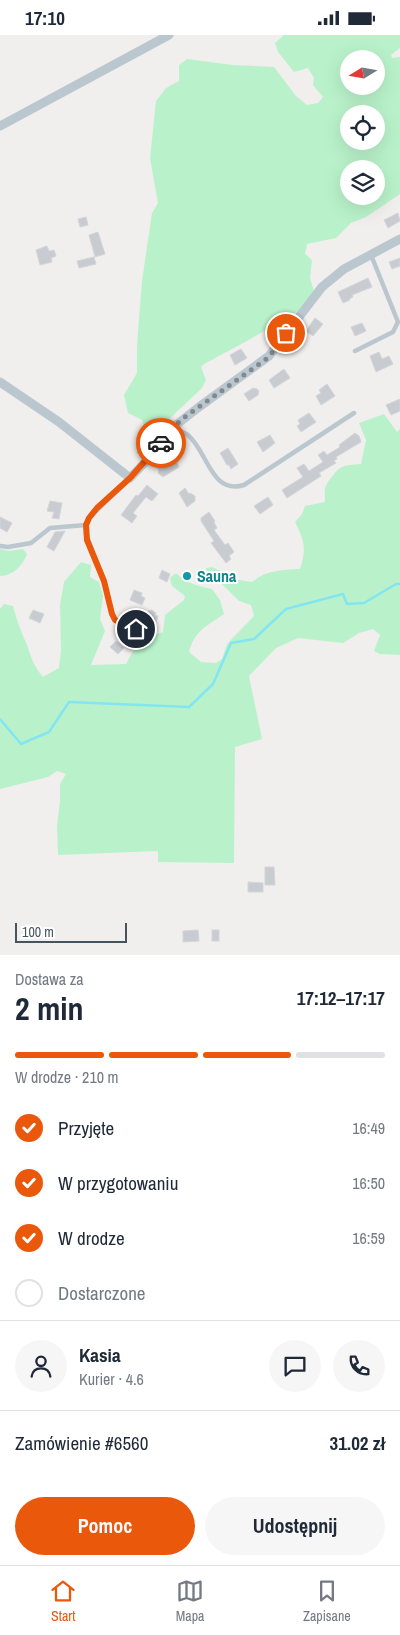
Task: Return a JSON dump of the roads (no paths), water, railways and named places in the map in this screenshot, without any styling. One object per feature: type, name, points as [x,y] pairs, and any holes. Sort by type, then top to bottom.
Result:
[{"type":"street","points":[[0,125],[169,35]]},
{"type":"street","points":[[0,383],[59,421],[130,478],[152,455],[172,428],[269,357],[322,287],[344,269],[400,239]]},
{"type":"lane","points":[[355,351],[393,332],[398,322],[371,255]]},
{"type":"lane","points":[[172,428],[182,431],[189,436],[199,448],[213,474],[220,481],[226,486],[238,487],[244,485],[354,413]]},
{"type":"lane","points":[[130,478],[97,508],[86,525],[87,540],[104,581],[112,614],[115,620],[136,629]]},
{"type":"lane","points":[[0,546],[8,547],[31,543],[50,528],[86,525]]},
{"type":"waterway","points":[[0,719],[21,744],[49,732],[69,702],[189,707],[213,684],[231,643],[254,639],[286,609],[343,594],[347,604],[364,603],[396,584],[400,584]]},
{"type":"place","name":"Sauna","points":[[187,576]]}]
